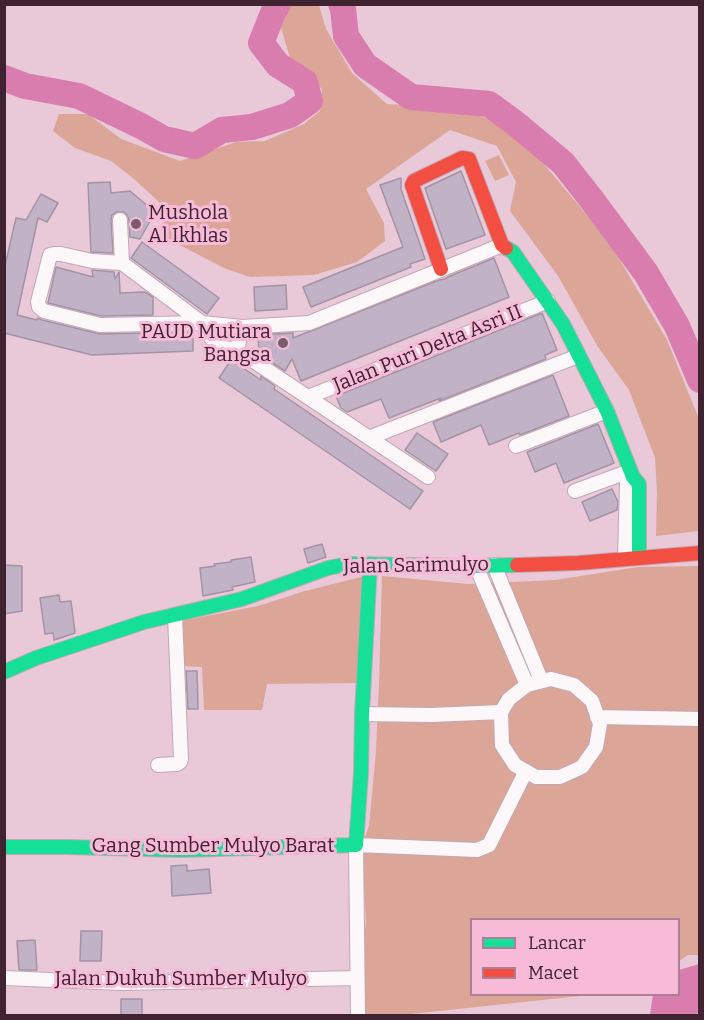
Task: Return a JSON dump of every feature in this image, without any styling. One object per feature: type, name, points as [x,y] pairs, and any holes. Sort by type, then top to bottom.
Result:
[{"type":"street","name":"Jalan Puri Delta Asri II","points":[[441,269],[412,185],[414,181],[462,158],[469,159],[502,245],[513,252],[563,324],[607,411],[634,477]]},
{"type":"street","points":[[120,220],[122,263],[92,261],[61,254],[50,255],[38,302],[39,307],[44,311],[100,325],[202,323],[242,327],[309,323],[502,245]]},
{"type":"street","name":"Jalan Puri Delta Asri II","points":[[122,263],[202,323],[217,347],[237,350],[428,477]]},
{"type":"street","name":"Jalan Puri Delta Asri II","points":[[308,396],[548,301]]},
{"type":"street","points":[[237,350],[242,327]]},
{"type":"street","points":[[370,437],[578,356]]},
{"type":"street","points":[[516,446],[607,411]]},
{"type":"street","points":[[575,492],[634,477]]},
{"type":"street","points":[[632,558],[627,483],[634,477]]},
{"type":"street","name":"Jalan Sarimulyo","points":[[4,672],[36,658],[144,622],[242,599],[328,568],[349,564],[476,566],[578,563],[699,553]]},
{"type":"street","name":"Gang Sumber Mulyo Barat","points":[[4,847],[181,850],[356,845],[370,564]]},
{"type":"street","points":[[494,565],[541,680]]},
{"type":"street","points":[[476,566],[527,684]]},
{"type":"street","points":[[158,765],[177,764],[181,759],[175,616]]},
{"type":"street","points":[[551,679],[574,685],[592,701],[600,724],[596,747],[582,767],[560,777],[536,777],[515,765],[502,745],[501,712],[509,699],[527,684],[551,679]]},
{"type":"street","points":[[362,714],[431,715],[501,712]]},
{"type":"street","points":[[597,717],[699,719]]},
{"type":"street","points":[[358,1016],[356,845],[477,850],[489,845],[526,771]]},
{"type":"street","name":"Jalan Dukuh Sumber Mulyo","points":[[4,978],[122,983],[357,978]]},
{"type":"shaded area","points":[[292,5],[319,5],[326,29],[352,73],[387,104],[452,108],[500,122],[537,156],[608,240],[667,340],[699,419],[699,531],[656,536],[655,458],[629,390],[598,347],[558,276],[510,211],[516,182],[497,146],[450,130],[366,189],[384,223],[385,241],[357,262],[314,275],[250,277],[226,269],[166,238],[160,203],[111,161],[75,148],[53,131],[59,114],[88,114],[121,139],[180,161],[236,142],[265,141],[304,124],[320,111],[322,89],[291,61],[281,28]]},
{"type":"shaded area","points":[[499,155],[509,175],[495,181],[485,161]]},
{"type":"shaded area","points":[[699,566],[699,955],[688,955],[680,960],[680,918],[470,918],[470,996],[580,996],[402,1015],[353,1016],[366,922],[362,845],[369,826],[376,751],[382,576],[468,584],[555,580],[638,567]]},
{"type":"shaded area","points":[[365,576],[361,683],[267,684],[262,710],[204,710],[202,667],[181,666],[181,621],[258,606]]},
{"type":"shaded area","points":[[699,964],[699,1011],[696,1015],[650,1015],[653,996],[680,996],[680,970]]},
{"type":"building","points":[[461,171],[485,235],[446,249],[425,188]]},
{"type":"building","points":[[401,178],[401,189],[425,259],[410,264],[411,267],[311,307],[303,287],[403,247],[380,185]]},
{"type":"building","points":[[110,182],[111,193],[130,191],[155,212],[140,239],[130,237],[127,215],[124,212],[116,212],[112,215],[111,220],[113,253],[91,252],[88,183]]},
{"type":"building","points":[[41,194],[58,203],[47,222],[38,218],[17,315],[100,334],[193,332],[193,351],[92,355],[4,333],[4,270],[16,218],[26,220]]},
{"type":"building","points":[[142,242],[219,298],[207,314],[131,258]]},
{"type":"building","points":[[494,258],[509,297],[301,381],[292,359],[285,371],[259,354],[258,335],[293,333],[293,338]]},
{"type":"building","points":[[56,267],[93,277],[92,270],[114,272],[115,279],[119,272],[120,293],[145,292],[153,297],[153,315],[101,316],[48,303]]},
{"type":"building","points":[[286,285],[287,309],[255,311],[254,287]]},
{"type":"building","points":[[542,313],[557,350],[545,355],[546,359],[389,418],[381,399],[347,412],[341,408],[336,396]]},
{"type":"building","points":[[231,360],[261,380],[261,376],[275,386],[274,389],[423,491],[410,509],[219,378]]},
{"type":"building","points":[[553,375],[569,416],[489,445],[481,425],[441,442],[433,422]]},
{"type":"building","points":[[598,424],[614,463],[564,483],[556,463],[535,472],[527,452]]},
{"type":"building","points":[[417,433],[448,454],[436,471],[405,450]]},
{"type":"building","points":[[612,489],[618,502],[617,510],[590,521],[582,502]]},
{"type":"building","points":[[322,544],[326,557],[308,563],[304,549]]},
{"type":"building","points":[[251,557],[255,582],[232,587],[233,590],[203,596],[200,568]]},
{"type":"building","points":[[4,565],[22,566],[22,611],[4,614]]},
{"type":"building","points":[[59,595],[60,602],[71,601],[75,633],[54,640],[53,633],[45,634],[40,598]]},
{"type":"building","points":[[186,671],[197,671],[198,709],[188,709]]},
{"type":"building","points":[[187,865],[187,871],[209,869],[211,893],[172,896],[171,866]]},
{"type":"building","points":[[81,931],[102,931],[101,961],[80,961]]},
{"type":"building","points":[[35,940],[37,970],[19,970],[17,941]]},
{"type":"building","points":[[121,999],[142,999],[142,1016],[121,1016]]},
{"type":"waterway","points":[[4,78],[25,86],[79,96],[164,139],[195,146],[222,130],[252,127],[290,115],[310,101],[305,82],[278,65],[261,43],[278,4]]},
{"type":"waterway","points":[[341,4],[346,36],[365,65],[411,97],[489,104],[563,163],[646,273],[677,326],[700,380]]},
{"type":"traffic: fast","points":[[506,248],[513,252],[563,324],[607,411],[633,477],[639,484],[639,557]]},
{"type":"traffic: fast","points":[[4,672],[36,658],[144,622],[242,599],[328,568],[349,564],[517,565]]},
{"type":"traffic: fast","points":[[4,847],[181,850],[356,845],[370,564]]},
{"type":"traffic: jam","points":[[441,269],[412,185],[414,181],[462,158],[469,159],[502,245],[506,248]]},
{"type":"traffic: jam","points":[[517,565],[578,563],[700,553]]},
{"type":"place","name":"Mushola Al Ikhlas","points":[[136,224]]},
{"type":"place","name":"PAUD Mutiara Bangsa","points":[[283,343]]}]
